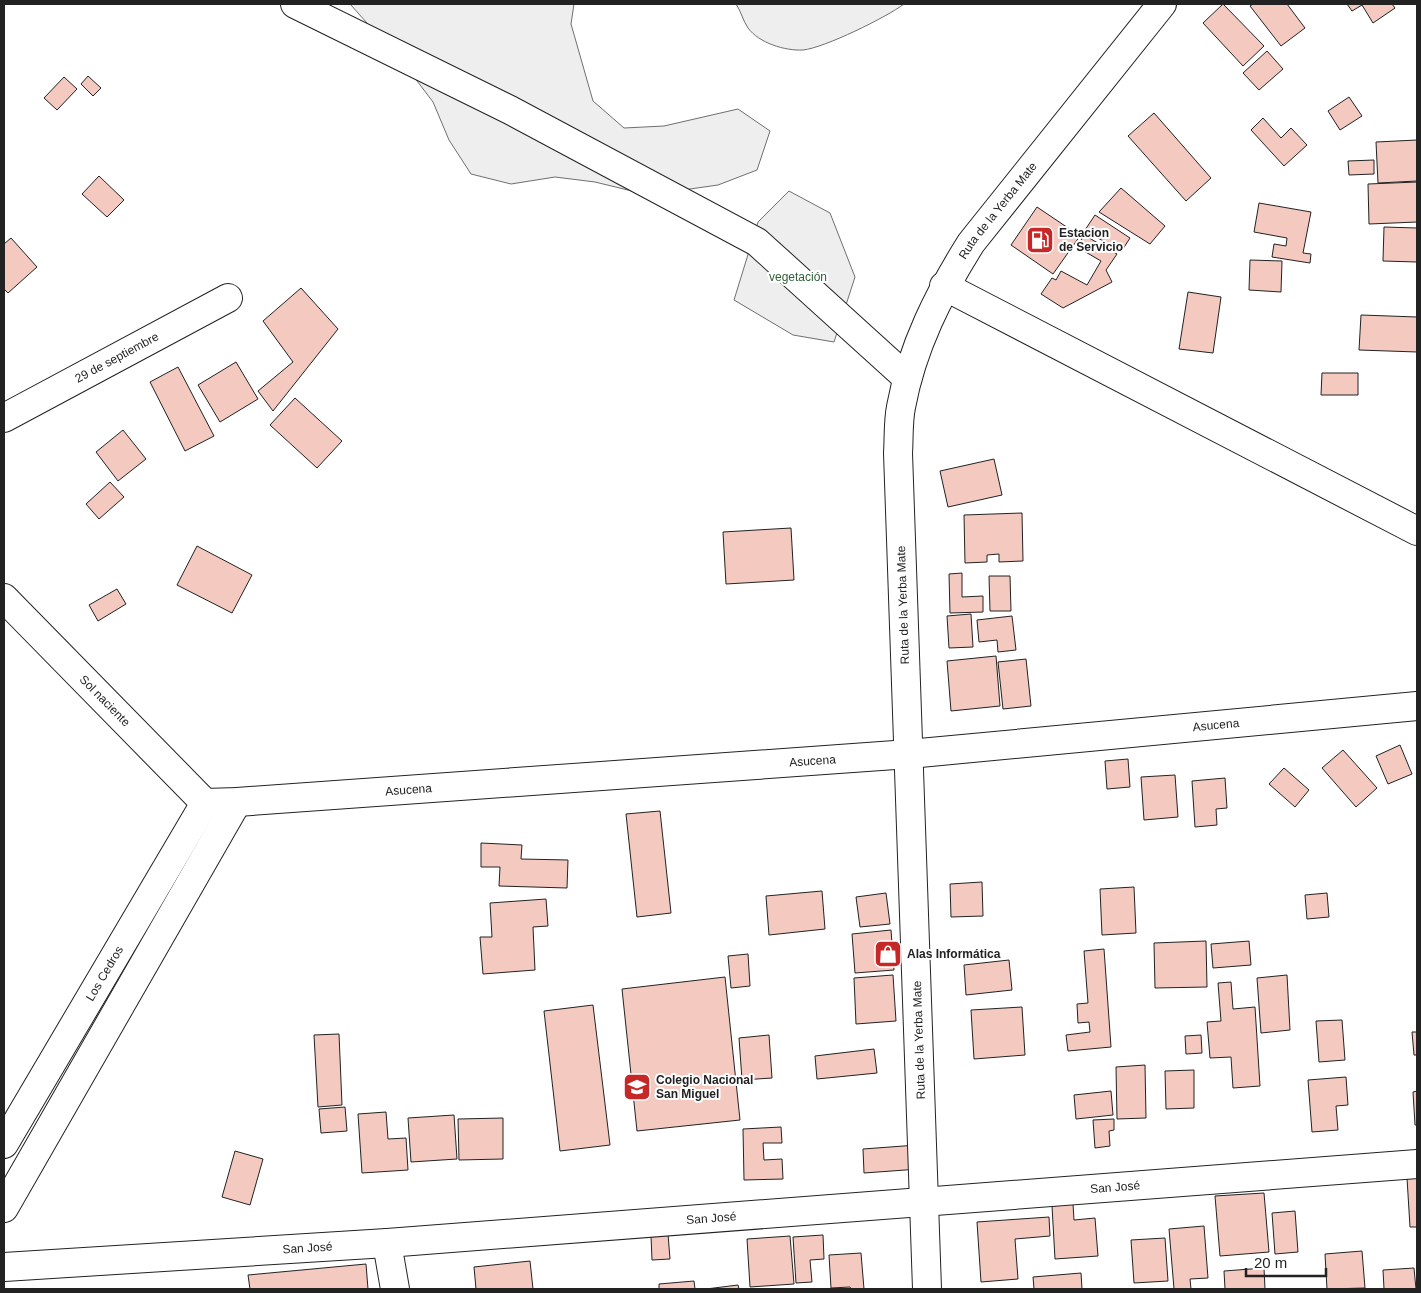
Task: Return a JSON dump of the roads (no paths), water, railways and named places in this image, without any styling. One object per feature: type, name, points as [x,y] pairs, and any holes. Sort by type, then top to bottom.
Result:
[{"type":"street","points":[[295,4],[510,110],[757,242],[907,378]]},
{"type":"street","name":"Ruta de la Yerba Mate","points":[[928,1289],[898,453],[901,410],[907,378],[917,345],[944,286],[971,243],[1162,4]]},
{"type":"street","points":[[944,286],[1417,531]]},
{"type":"street","name":"29 de septiembre","points":[[4,418],[228,298]]},
{"type":"street","name":"Sol naciente","points":[[4,598],[205,803]]},
{"type":"street","name":"Asucena","points":[[205,803],[909,754],[1417,706]]},
{"type":"street","points":[[4,1208],[237,802]]},
{"type":"street","name":"Los Cedros","points":[[4,1144],[205,803]]},
{"type":"street","name":"San José","points":[[4,1267],[387,1242],[1417,1164]]},
{"type":"street","points":[[387,1242],[395,1289]]},
{"type":"place","name":"Estacion de Servicio","points":[[1040,240]]},
{"type":"place","name":"Alas Informática","points":[[888,954]]},
{"type":"place","name":"Colegio Nacional San Miguel","points":[[637,1087]]},
{"type":"park label","name":"vegetación","points":[[798,277]]}]
